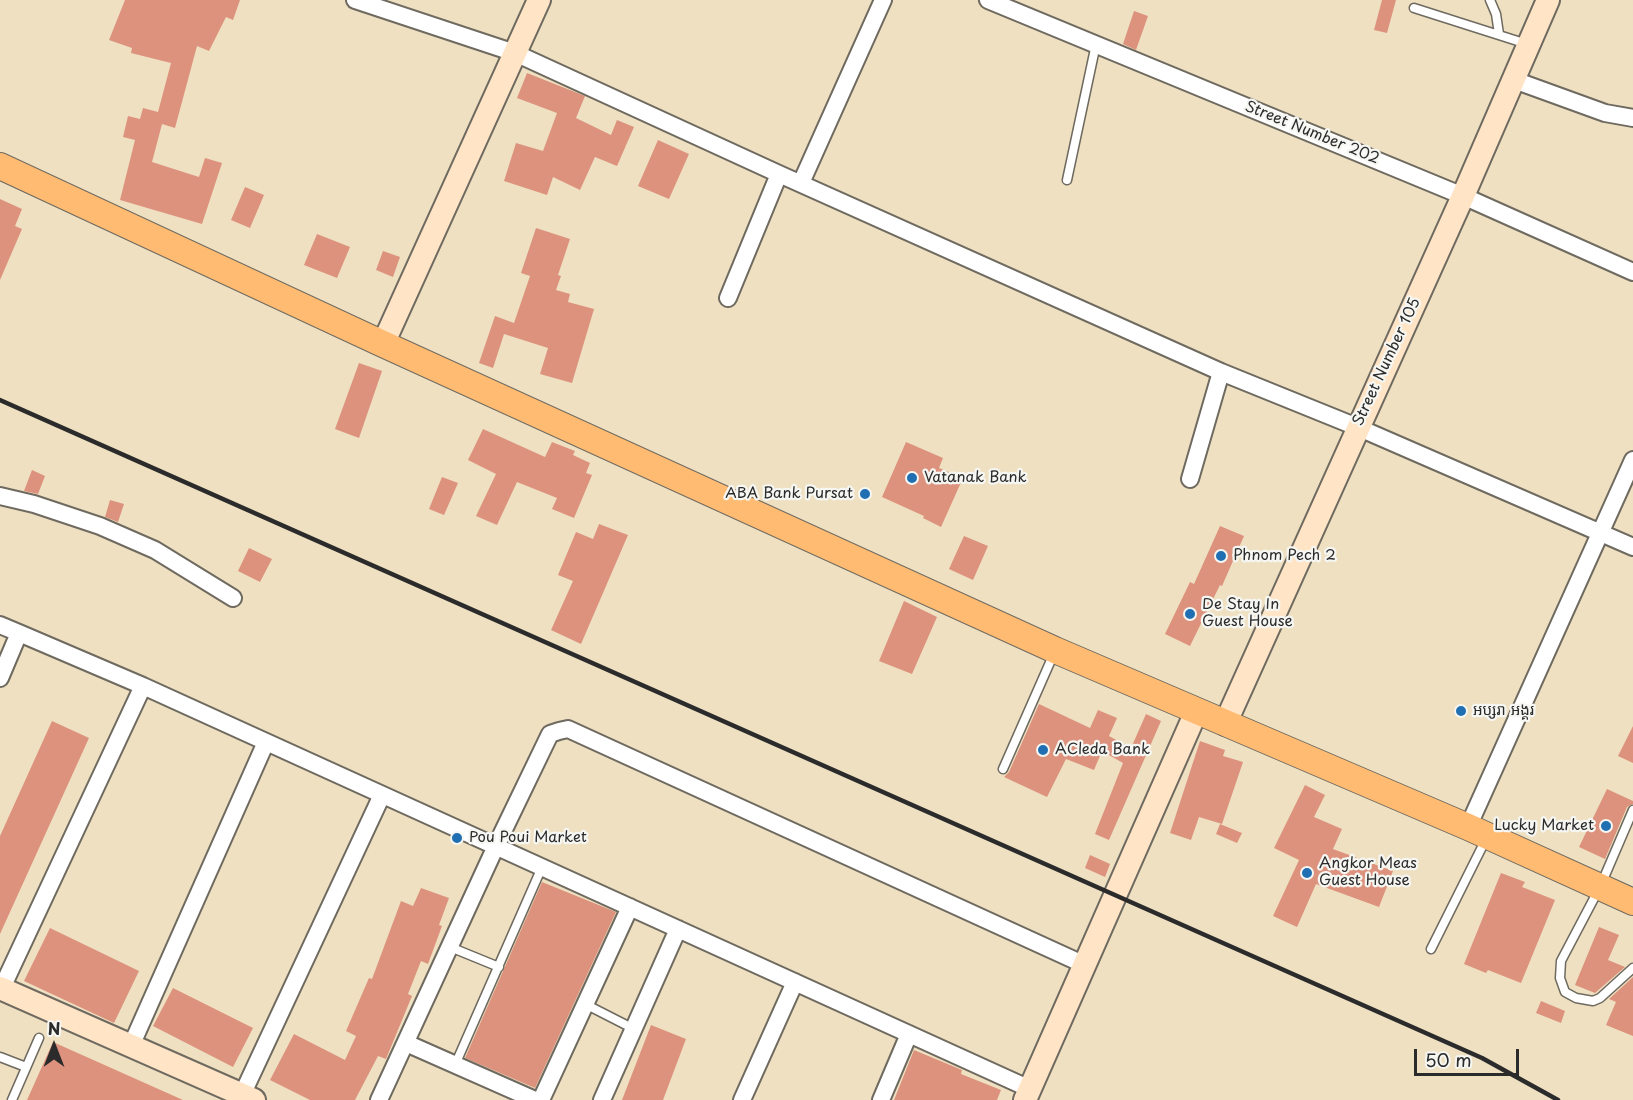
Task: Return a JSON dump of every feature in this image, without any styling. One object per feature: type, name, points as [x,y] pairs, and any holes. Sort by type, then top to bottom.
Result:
[{"type":"main road","points":[[0,166],[383,344],[1055,650],[1633,901]]},
{"type":"street","points":[[355,0],[515,53],[1221,372],[1357,427],[1633,547]]},
{"type":"street","points":[[383,344],[539,0]]},
{"type":"street","points":[[801,183],[883,0]]},
{"type":"street","name":"Street Number 202","points":[[988,0],[1463,196],[1633,272]]},
{"type":"street","name":"Street Number 105","points":[[1225,724],[1463,196],[1548,0]]},
{"type":"street","points":[[1514,80],[1605,113],[1633,118]]},
{"type":"street","points":[[728,298],[779,174]]},
{"type":"street","points":[[1190,479],[1221,372]]},
{"type":"street","points":[[1478,832],[1600,532],[1633,460]]},
{"type":"street","points":[[0,496],[34,504],[78,519],[155,550],[233,598]]},
{"type":"street","points":[[0,625],[143,686],[909,1034],[1028,1094],[1196,711]]},
{"type":"street","points":[[0,678],[20,633]]},
{"type":"street","points":[[143,686],[1,990],[248,1097],[382,795]]},
{"type":"street","points":[[379,1100],[550,734],[568,729],[1085,964]]},
{"type":"street","points":[[131,1046],[266,742]]},
{"type":"street","points":[[541,1100],[630,907]]},
{"type":"street","points":[[602,1100],[678,929]]},
{"type":"street","points":[[742,1100],[795,982]]},
{"type":"street","points":[[881,1100],[909,1034]]},
{"type":"street","points":[[406,1043],[535,1100]]},
{"type":"lane","points":[[1490,0],[1496,14],[1499,34]]},
{"type":"lane","points":[[1414,8],[1530,45]]},
{"type":"lane","points":[[1067,180],[1096,44]]},
{"type":"lane","points":[[1003,769],[1055,650]]},
{"type":"lane","points":[[1633,810],[1600,887],[1561,961],[1560,978],[1565,992],[1576,998],[1593,1000],[1600,998],[1633,968]]},
{"type":"lane","points":[[1431,948],[1478,832]]},
{"type":"lane","points":[[455,1065],[542,867]]},
{"type":"lane","points":[[450,947],[499,967]]},
{"type":"lane","points":[[585,1004],[634,1029]]},
{"type":"lane","points":[[12,1100],[39,1038]]},
{"type":"lane","points":[[0,1057],[26,1067]]},
{"type":"building","points":[[125,0],[240,0],[233,20],[226,17],[209,51],[197,46],[175,128],[162,124],[152,162],[199,177],[205,158],[222,163],[202,224],[120,200],[135,140],[123,137],[128,116],[140,119],[143,108],[158,112],[171,63],[131,53],[132,48],[109,40]]},
{"type":"building","points":[[1382,0],[1396,0],[1387,33],[1374,30]]},
{"type":"building","points":[[1134,11],[1148,16],[1136,50],[1123,44]]},
{"type":"building","points":[[527,73],[585,96],[576,118],[611,135],[617,120],[634,127],[617,166],[595,157],[580,190],[553,177],[547,195],[504,181],[516,143],[543,151],[557,113],[517,98]]},
{"type":"building","points":[[658,140],[689,154],[669,199],[638,186]]},
{"type":"building","points":[[245,187],[264,195],[250,228],[231,220]]},
{"type":"building","points":[[0,199],[22,209],[15,226],[22,229],[0,280]]},
{"type":"building","points":[[536,228],[570,239],[558,275],[561,276],[556,290],[570,294],[568,302],[594,309],[572,383],[540,374],[548,348],[504,334],[493,368],[479,363],[495,316],[514,323],[530,276],[521,273]]},
{"type":"building","points":[[317,234],[350,247],[337,278],[304,265]]},
{"type":"building","points":[[383,251],[400,257],[393,277],[376,270]]},
{"type":"building","points":[[359,363],[382,371],[359,438],[335,429]]},
{"type":"building","points":[[483,429],[545,457],[552,442],[575,451],[573,455],[590,463],[586,473],[592,475],[574,518],[552,509],[557,498],[517,482],[497,525],[476,516],[496,474],[468,460]]},
{"type":"building","name":"Vatanak Bank","points":[[906,442],[943,458],[939,468],[963,478],[941,527],[923,518],[924,516],[882,497]]},
{"type":"building","points":[[32,470],[45,476],[38,494],[24,491]]},
{"type":"building","points":[[442,477],[458,483],[444,515],[429,509]]},
{"type":"building","points":[[110,500],[124,504],[118,522],[105,517]]},
{"type":"building","points":[[599,524],[628,535],[581,644],[551,630],[573,581],[558,575],[576,532],[593,539]]},
{"type":"building","points":[[1220,526],[1244,536],[1222,586],[1220,585],[1190,646],[1165,634],[1190,582],[1194,584]]},
{"type":"building","points":[[964,536],[988,546],[973,580],[949,569]]},
{"type":"building","points":[[249,548],[272,559],[260,582],[238,571]]},
{"type":"building","points":[[904,601],[937,617],[912,674],[879,661]]},
{"type":"building","points":[[1039,704],[1090,728],[1098,710],[1117,718],[1109,736],[1131,748],[1146,714],[1161,721],[1109,840],[1095,834],[1123,763],[1102,751],[1094,770],[1066,759],[1047,797],[1004,777],[1009,772]]},
{"type":"building","points":[[52,721],[89,738],[0,934],[0,836]]},
{"type":"building","points":[[1633,726],[1633,763],[1618,756]]},
{"type":"building","points":[[1200,741],[1225,750],[1223,756],[1243,762],[1222,824],[1199,817],[1191,840],[1170,833]]},
{"type":"building","points":[[1305,785],[1325,795],[1314,817],[1342,829],[1333,849],[1393,871],[1379,907],[1316,884],[1297,927],[1273,916],[1299,860],[1274,848]]},
{"type":"building","name":"Lucky Market","points":[[1607,789],[1633,801],[1633,804],[1627,807],[1605,859],[1579,847]]},
{"type":"building","points":[[1220,824],[1242,833],[1237,843],[1216,834]]},
{"type":"building","points":[[1090,855],[1110,864],[1105,877],[1085,868]]},
{"type":"building","points":[[1501,873],[1525,882],[1522,887],[1555,900],[1521,983],[1488,970],[1486,973],[1464,964]]},
{"type":"building","points":[[542,882],[616,912],[535,1088],[465,1058]]},
{"type":"building","points":[[421,888],[449,898],[439,925],[442,926],[428,964],[421,961],[408,994],[412,996],[386,1059],[378,1056],[355,1100],[310,1100],[270,1080],[294,1034],[345,1060],[356,1036],[346,1031],[369,978],[372,979],[401,901],[413,906]]},
{"type":"building","points":[[1599,927],[1619,935],[1608,960],[1625,967],[1595,993],[1575,985]]},
{"type":"building","points":[[50,928],[139,971],[114,1023],[24,981]]},
{"type":"building","points":[[1633,977],[1633,1036],[1606,1025],[1616,1002],[1609,999]]},
{"type":"building","points":[[173,988],[253,1028],[233,1067],[153,1026]]},
{"type":"building","points":[[1541,1001],[1565,1011],[1561,1023],[1536,1013]]},
{"type":"building","points":[[651,1025],[686,1039],[663,1100],[622,1100]]},
{"type":"building","points":[[53,1042],[183,1100],[27,1100]]},
{"type":"building","points":[[914,1050],[962,1070],[961,1074],[1001,1090],[997,1100],[894,1100]]},
{"type":"railway","points":[[0,400],[1482,1058],[1558,1100]]},
{"type":"place","name":"Vatanak Bank","points":[[912,478]]},
{"type":"place","name":"ABA Bank Pursat","points":[[865,494]]},
{"type":"place","name":"Phnom Pech 2","points":[[1221,556]]},
{"type":"place","name":"De Stay In Guest House","points":[[1190,614]]},
{"type":"place","name":"អប្សរា អង្គរ","points":[[1461,711]]},
{"type":"place","name":"ACleda Bank","points":[[1043,750]]},
{"type":"place","name":"Lucky Market","points":[[1606,826]]},
{"type":"place","name":"Pou Poui Market","points":[[457,838]]},
{"type":"place","name":"Angkor Meas Guest House","points":[[1307,873]]}]
